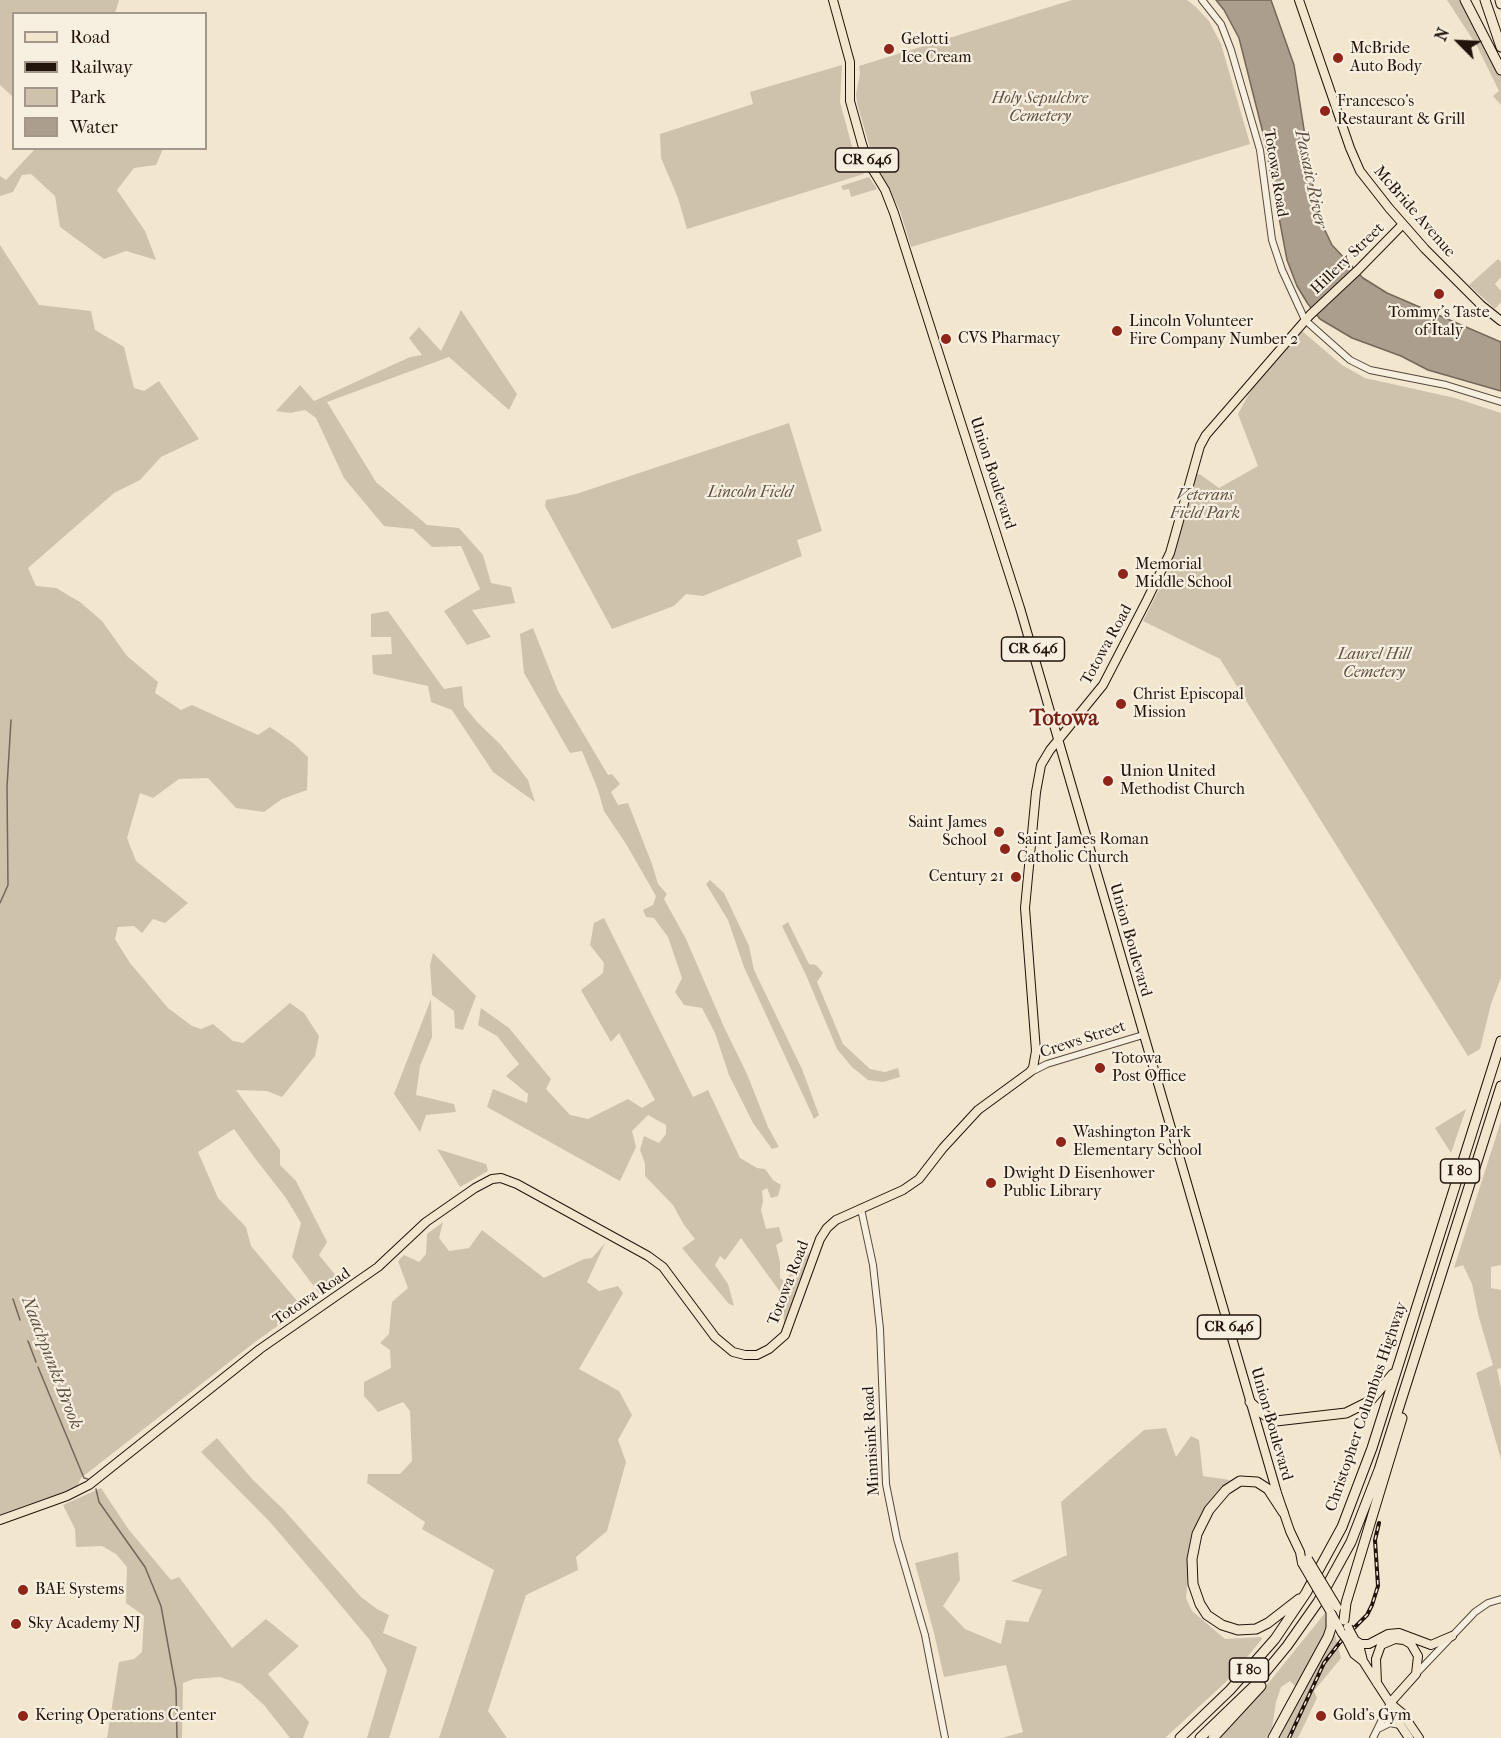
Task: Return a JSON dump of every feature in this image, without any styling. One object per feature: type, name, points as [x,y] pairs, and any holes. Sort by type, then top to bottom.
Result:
[{"type":"highway","points":[[1465,0],[1501,70]]},
{"type":"highway","points":[[1485,0],[1501,48]]},
{"type":"highway","name":"Christopher Columbus Highway","points":[[1180,1738],[1252,1667],[1284,1627],[1332,1548],[1351,1506],[1397,1369],[1501,1041]]},
{"type":"highway","name":"Christopher Columbus Highway","points":[[1200,1738],[1254,1686],[1275,1661],[1318,1602],[1351,1542],[1374,1485],[1501,1086]]},
{"type":"highway","points":[[1250,1402],[1263,1414],[1276,1421],[1346,1413],[1375,1397],[1397,1369]]},
{"type":"highway","points":[[1348,1633],[1346,1603],[1406,1404],[1403,1394]]},
{"type":"highway","points":[[1283,1512],[1268,1489],[1257,1482],[1240,1481],[1226,1490],[1209,1510],[1197,1534],[1192,1567],[1195,1591],[1200,1604],[1212,1619],[1227,1628],[1244,1630],[1256,1629],[1268,1623],[1306,1593]]},
{"type":"highway","points":[[1273,1738],[1328,1637],[1333,1611]]},
{"type":"highway","points":[[1213,1738],[1272,1674],[1275,1661]]},
{"type":"main road","name":"Union Boulevard","points":[[833,0],[850,62],[850,101],[862,144],[868,162],[885,190],[894,213],[1020,608],[1283,1512],[1300,1552],[1348,1633],[1354,1654],[1364,1660],[1390,1703],[1395,1717],[1410,1738]]},
{"type":"main road","name":"McBride Avenue","points":[[1299,0],[1356,163],[1403,224],[1460,285],[1491,315],[1501,321]]},
{"type":"main road","name":"Hillery Street","points":[[1309,316],[1403,224]]},
{"type":"main road","name":"Totowa Road","points":[[0,1520],[67,1496],[89,1485],[260,1349],[372,1272],[426,1222],[485,1181],[501,1178],[517,1184],[648,1256],[675,1280],[715,1337],[733,1352],[745,1355],[763,1352],[785,1335],[824,1232],[836,1220],[903,1190],[919,1179],[943,1148],[978,1110],[1030,1072],[1037,1057],[1025,918],[1039,772],[1050,750],[1109,676],[1163,568],[1174,540],[1200,447],[1206,435],[1309,316]]},
{"type":"main road","name":"Union Boulevard","points":[[1333,1611],[1348,1633]]},
{"type":"main road","points":[[1348,1633],[1361,1644],[1369,1644],[1388,1634],[1399,1632],[1431,1645],[1452,1636]]},
{"type":"main road","points":[[1377,1683],[1377,1653],[1383,1644],[1390,1640],[1404,1640],[1414,1647],[1418,1658],[1416,1674],[1390,1703]]},
{"type":"main road","name":"Union Boulevard","points":[[1390,1703],[1402,1713],[1419,1738]]},
{"type":"street","name":"Totowa Road","points":[[1202,0],[1221,24],[1232,50],[1257,137],[1272,240],[1282,270],[1309,316]]},
{"type":"street","points":[[1309,316],[1350,360],[1370,370],[1437,383],[1501,402]]},
{"type":"street","name":"Crews Street","points":[[1030,1072],[1047,1064],[1143,1035]]},
{"type":"street","name":"Minnisink Road","points":[[861,1209],[873,1265],[880,1329],[886,1484],[897,1539],[923,1628],[945,1738]]},
{"type":"street","points":[[1416,1674],[1482,1607],[1501,1599]]},
{"type":"street","points":[[1373,1738],[1390,1703]]},
{"type":"street","points":[[1377,1729],[1390,1723],[1400,1725]]},
{"type":"green space","points":[[0,0],[119,0],[115,12],[12,12],[12,96],[0,85]]},
{"type":"green space","name":"Holy Sepulchre Cemetery","points":[[1072,0],[1187,0],[1196,7],[1209,21],[1221,44],[1250,144],[911,247],[900,211],[872,155],[857,103],[859,66]]},
{"type":"green space","points":[[1447,0],[1462,0],[1501,74],[1501,105],[1493,96],[1499,91],[1477,46]]},
{"type":"green space","points":[[842,65],[840,102],[853,150],[864,174],[687,229],[678,198],[661,158],[660,134],[753,104],[750,92]]},
{"type":"green space","points":[[34,150],[163,150],[156,165],[134,168],[117,190],[145,231],[156,260],[126,251],[104,259],[60,227],[55,196],[31,174],[22,175],[13,192],[0,196],[0,176],[6,180]]},
{"type":"green space","points":[[869,177],[877,189],[851,197],[849,189],[843,190],[841,186]]},
{"type":"green space","points":[[0,245],[39,305],[91,311],[95,330],[124,347],[134,388],[144,391],[159,381],[199,439],[161,457],[140,480],[114,493],[28,568],[36,586],[56,588],[80,602],[102,621],[127,656],[158,682],[155,693],[181,710],[192,705],[258,735],[270,727],[308,757],[307,790],[282,799],[264,812],[236,808],[208,778],[179,779],[153,798],[140,793],[127,838],[136,861],[188,903],[165,923],[153,919],[142,933],[134,926],[118,927],[115,939],[130,963],[168,1008],[192,1026],[201,1029],[213,1024],[233,1041],[243,1043],[290,1003],[304,1013],[319,1036],[315,1056],[282,1097],[267,1091],[236,1090],[280,1150],[280,1165],[296,1181],[327,1242],[319,1255],[341,1282],[321,1296],[292,1257],[301,1223],[286,1198],[234,1129],[198,1152],[218,1198],[246,1227],[251,1246],[303,1308],[255,1342],[81,1478],[77,1487],[0,1517]]},
{"type":"green space","points":[[1498,259],[1501,262],[1501,277],[1495,284],[1501,291],[1501,302],[1495,309],[1469,285]]},
{"type":"green space","points":[[461,310],[517,394],[509,410],[449,357],[327,402],[376,482],[427,525],[459,528],[483,555],[491,583],[511,587],[515,603],[472,610],[491,637],[467,645],[444,611],[480,589],[461,546],[432,547],[413,529],[384,526],[344,478],[316,418],[305,410],[290,413],[276,411],[300,385],[314,401],[410,357],[422,355],[409,338],[419,327],[441,351]]},
{"type":"green space","name":"Laurel Hill Cemetery","points":[[1302,331],[1342,365],[1365,378],[1455,398],[1501,413],[1501,978],[1491,1004],[1480,1049],[1468,1056],[1220,659],[1143,621],[1173,562],[1169,560],[1194,473],[1201,475],[1219,488],[1258,466],[1238,414],[1252,388]]},
{"type":"green space","name":"Lincoln Field","points":[[789,423],[822,531],[797,540],[802,556],[703,596],[686,594],[674,606],[612,629],[545,506],[546,500],[576,494]]},
{"type":"green space","points":[[388,611],[444,689],[462,686],[464,706],[500,744],[528,780],[535,802],[493,772],[452,710],[431,702],[428,686],[373,674],[372,655],[392,654],[391,637],[371,637],[371,614]]},
{"type":"green space","points":[[533,628],[558,691],[608,775],[612,774],[620,784],[611,792],[618,805],[628,803],[658,884],[667,894],[664,899],[686,939],[747,1074],[768,1127],[779,1147],[772,1149],[753,1123],[729,1075],[715,1033],[702,1008],[684,1005],[675,992],[682,978],[668,937],[654,918],[646,917],[643,910],[653,905],[656,896],[604,811],[582,751],[570,753],[524,673],[520,634]]},
{"type":"green space","points":[[710,880],[724,893],[749,946],[754,970],[802,1069],[819,1115],[814,1119],[744,967],[728,920],[706,884]]},
{"type":"green space","points":[[604,918],[693,1097],[708,1090],[740,1158],[757,1168],[765,1169],[773,1180],[781,1185],[778,1196],[771,1198],[767,1188],[762,1191],[761,1210],[766,1229],[779,1227],[783,1241],[776,1245],[780,1262],[780,1278],[784,1281],[809,1253],[811,1254],[784,1328],[783,1296],[741,1238],[725,1260],[720,1256],[715,1265],[728,1284],[734,1306],[729,1304],[682,1248],[695,1239],[673,1205],[645,1176],[645,1163],[640,1150],[644,1136],[659,1143],[666,1134],[666,1125],[648,1115],[632,1131],[636,1147],[620,1181],[487,1107],[493,1089],[527,1103],[528,1094],[506,1076],[519,1064],[497,1036],[478,1025],[481,1008],[509,1028],[551,1079],[546,1089],[570,1115],[588,1119],[628,1099],[642,1108],[655,1100],[619,1033],[611,1042],[581,990],[603,973],[604,963],[590,945],[594,923]]},
{"type":"green space","points":[[788,922],[809,964],[816,965],[823,973],[817,982],[843,1044],[870,1069],[885,1072],[898,1068],[900,1077],[883,1082],[868,1080],[852,1067],[837,1049],[806,975],[782,926]]},
{"type":"green space","points":[[433,953],[476,996],[463,1030],[455,1028],[454,1011],[432,995],[430,965]]},
{"type":"green space","points":[[431,999],[432,1037],[420,1066],[416,1095],[454,1104],[456,1112],[426,1115],[420,1132],[394,1094]]},
{"type":"green space","points":[[1466,1109],[1451,1153],[1435,1128]]},
{"type":"green space","points":[[1501,1121],[1501,1265],[1491,1267],[1491,1288],[1501,1290],[1501,1368],[1497,1369],[1501,1388],[1501,1459],[1476,1373],[1493,1365],[1472,1284],[1463,1265],[1454,1268]]},
{"type":"green space","points":[[437,1149],[486,1164],[488,1171],[460,1187]]},
{"type":"green space","points":[[443,1222],[439,1238],[449,1251],[469,1248],[482,1230],[544,1278],[584,1259],[592,1258],[605,1243],[587,1282],[599,1291],[618,1286],[623,1293],[579,1369],[619,1391],[632,1415],[618,1440],[626,1462],[607,1531],[576,1557],[578,1570],[526,1595],[488,1711],[507,1738],[439,1738],[494,1570],[422,1529],[425,1522],[367,1483],[368,1474],[400,1474],[412,1461],[410,1411],[403,1402],[378,1412],[364,1396],[364,1382],[391,1368],[390,1350],[380,1343],[389,1334],[392,1302],[408,1288],[398,1261],[404,1255],[419,1262],[426,1254],[427,1234]]},
{"type":"green space","points":[[1166,1428],[1176,1457],[1191,1436],[1199,1440],[1203,1476],[1230,1480],[1193,1529],[1186,1598],[1192,1611],[1225,1639],[1261,1637],[1262,1639],[1228,1680],[1165,1738],[1002,1738],[1023,1732],[1006,1665],[944,1677],[915,1563],[958,1552],[960,1580],[943,1606],[965,1629],[1001,1644],[1006,1620],[1028,1622],[1042,1590],[1011,1581],[1067,1555],[1061,1502],[1144,1430]]},
{"type":"green space","points":[[217,1438],[361,1597],[389,1615],[383,1633],[417,1647],[389,1738],[367,1738],[387,1670],[369,1639],[317,1577],[270,1522],[201,1452]]},
{"type":"green space","points":[[101,1488],[129,1530],[171,1580],[179,1577],[232,1648],[266,1619],[299,1646],[268,1674],[309,1722],[303,1738],[290,1738],[264,1705],[241,1684],[220,1677],[194,1679],[183,1683],[182,1738],[107,1738],[119,1662],[134,1659],[142,1652],[144,1616],[126,1603],[127,1567],[116,1554],[102,1546],[76,1547],[75,1529],[63,1505]]},
{"type":"green space","points":[[1325,1613],[1327,1627],[1324,1636],[1296,1687],[1290,1681],[1281,1687],[1272,1728],[1266,1738],[1218,1738],[1266,1686]]},
{"type":"green space","points":[[1335,1634],[1341,1658],[1314,1691],[1317,1698],[1298,1738],[1278,1738]]},
{"type":"water","name":"Passaic River","points":[[1216,0],[1271,0],[1294,65],[1315,200],[1321,222],[1332,245],[1363,278],[1387,293],[1501,342],[1501,391],[1428,370],[1401,356],[1352,338],[1320,319],[1308,304],[1297,286],[1287,260],[1264,137],[1239,38]]},
{"type":"waterway","name":"Naachpunkt Brook","points":[[0,903],[8,885],[7,787],[11,720]]},
{"type":"waterway","name":"Naachpunkt Brook","points":[[13,1299],[20,1320]]},
{"type":"waterway","name":"Naachpunkt Brook","points":[[28,1341],[36,1362]]},
{"type":"waterway","name":"Naachpunkt Brook","points":[[38,1367],[84,1478],[88,1479]]},
{"type":"waterway","name":"Naachpunkt Brook","points":[[96,1489],[99,1502],[145,1567],[161,1606],[176,1689],[177,1738]]},
{"type":"railway","points":[[1289,1738],[1324,1663],[1341,1641],[1367,1615],[1372,1605],[1378,1586],[1375,1540],[1379,1523]]},
{"type":"place","name":"Gelotti Ice Cream","points":[[889,49]]},
{"type":"place","name":"McBride Auto Body","points":[[1338,58]]},
{"type":"place","name":"Francesco's Restaurant & Grill","points":[[1325,111]]},
{"type":"place","name":"Tommy's Taste of Italy","points":[[1439,294]]},
{"type":"place","name":"Lincoln Volunteer Fire Company Number 2","points":[[1117,331]]},
{"type":"place","name":"CVS Pharmacy","points":[[946,339]]},
{"type":"place","name":"Memorial Middle School","points":[[1123,574]]},
{"type":"place","name":"Christ Episcopal Mission","points":[[1121,704]]},
{"type":"place","name":"Union United Methodist Church","points":[[1108,781]]},
{"type":"place","name":"Saint James School","points":[[999,832]]},
{"type":"place","name":"Saint James Roman Catholic Church","points":[[1005,849]]},
{"type":"place","name":"Century 21","points":[[1016,877]]},
{"type":"place","name":"Totowa Post Office","points":[[1100,1068]]},
{"type":"place","name":"Washington Park Elementary School","points":[[1061,1142]]},
{"type":"place","name":"Dwight D Eisenhower Public Library","points":[[991,1183]]},
{"type":"place","name":"BAE Systems","points":[[23,1590]]},
{"type":"place","name":"Sky Academy NJ","points":[[16,1624]]},
{"type":"place","name":"Kering Operations Center","points":[[23,1716]]},
{"type":"place","name":"Gold's Gym","points":[[1321,1716]]},
{"type":"district","name":"Totowa","points":[[1064,720]]},
{"type":"park label","name":"Veterans Field Park","points":[[1205,505]]}]
